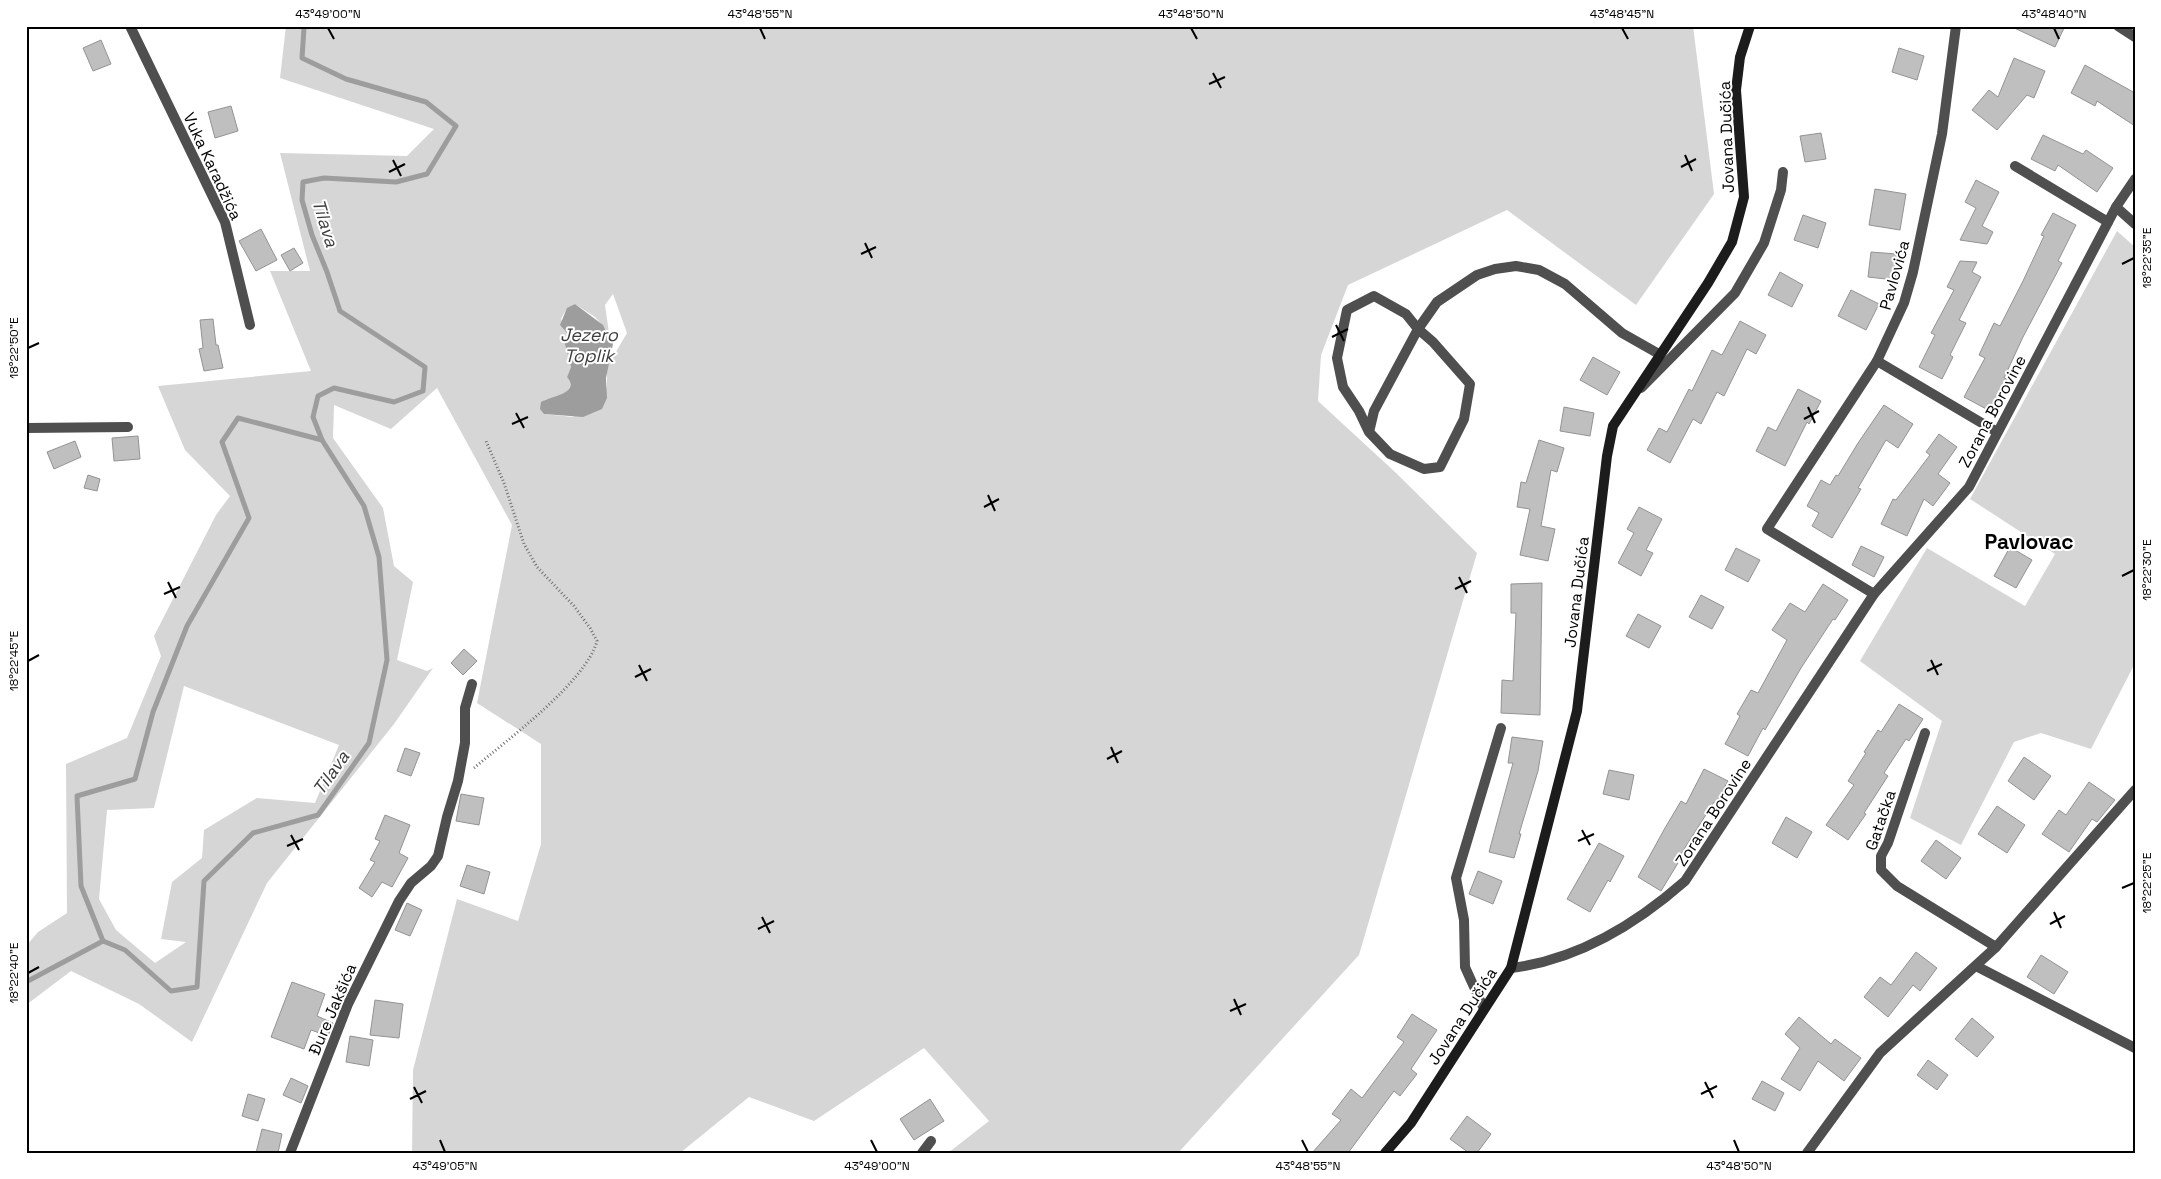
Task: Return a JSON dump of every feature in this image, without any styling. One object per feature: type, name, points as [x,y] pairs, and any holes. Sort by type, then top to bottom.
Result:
[{"type":"main road","name":"Jovana Dučića","points":[[1385,1153],[1411,1123],[1511,968],[1577,711],[1607,456],[1613,426],[1634,396],[1659,354],[1708,283],[1732,242],[1744,198],[1736,90],[1740,58],[1750,26]]},
{"type":"street","name":"Vuka Karadžića","points":[[130,26],[225,222],[250,326]]},
{"type":"street","name":"Pavlovića","points":[[1874,594],[1767,529],[1877,362],[1904,303],[1913,272],[1942,134],[1956,26]]},
{"type":"street","points":[[2118,26],[2135,37]]},
{"type":"street","points":[[2014,166],[2108,222]]},
{"type":"street","points":[[1634,396],[1736,293],[1764,243],[1781,190],[1783,172]]},
{"type":"street","name":"Zorana Borovine","points":[[1511,968],[1558,958],[1617,932],[1658,905],[1685,881],[1874,594],[1969,487],[2116,207],[2135,179]]},
{"type":"street","points":[[2116,207],[2135,224]]},
{"type":"street","points":[[1369,432],[1374,411],[1418,329],[1437,302],[1477,275],[1495,269],[1516,266],[1539,270],[1565,284],[1622,333],[1659,354]]},
{"type":"street","points":[[1374,296],[1406,314],[1470,384],[1464,419],[1440,467],[1424,469],[1390,454],[1369,432],[1359,411],[1343,387],[1337,358],[1347,310],[1374,296]]},
{"type":"street","points":[[1877,362],[1997,432]]},
{"type":"street","points":[[26,428],[128,426]]},
{"type":"street","name":"Đure Jakšića","points":[[290,1153],[348,1004],[399,901],[411,883],[431,866],[438,856],[446,817],[458,781],[465,743],[465,708],[472,684]]},
{"type":"street","points":[[1484,1009],[1465,967],[1464,920],[1456,878],[1501,728]]},
{"type":"street","name":"Gatačka","points":[[1925,733],[1888,843],[1881,856],[1881,870],[1897,886],[1996,947]]},
{"type":"street","points":[[1807,1153],[1880,1054],[1996,947],[2135,790]]},
{"type":"street","points":[[1976,966],[2135,1048]]},
{"type":"street","points":[[922,1153],[931,1141]]},
{"type":"path","points":[[458,781],[542,711],[593,654],[597,641],[574,606],[537,567],[524,544],[504,483],[486,441]]},
{"type":"shaded area","points":[[286,26],[1693,26],[1714,194],[1636,305],[1507,210],[1348,285],[1321,355],[1318,401],[1395,472],[1477,553],[1359,955],[1178,1153],[948,1153],[989,1121],[924,1048],[814,1121],[749,1097],[680,1153],[412,1153],[413,1070],[457,899],[518,921],[541,844],[541,744],[477,703],[512,525],[437,388],[391,429],[334,405],[333,438],[383,508],[394,566],[413,582],[397,660],[427,671],[433,668],[394,724],[267,883],[192,1042],[139,1004],[71,971],[26,1005],[26,946],[38,932],[67,913],[66,764],[127,738],[161,656],[154,636],[216,515],[230,496],[185,450],[158,386],[311,371],[270,271],[310,271],[280,153],[407,156],[434,129],[280,78]],"holes":[[[613,294],[627,333],[607,367],[607,387],[573,417],[544,414],[544,400],[554,398],[564,393],[570,387],[567,377],[571,367],[564,341],[568,334],[561,319],[568,308],[575,304],[595,317],[609,333],[605,305]],[[184,686],[339,745],[315,803],[257,798],[204,830],[202,858],[172,882],[161,939],[186,942],[155,963],[116,930],[99,899],[107,810],[154,808]]]},
{"type":"shaded area","points":[[2117,231],[2135,247],[2135,663],[2091,749],[2041,733],[2014,742],[1961,845],[1910,818],[1942,721],[1860,661],[1927,548],[2025,606],[2055,554],[1970,499]]},
{"type":"water","name":"Jezero Toplik","points":[[575,304],[603,325],[613,344],[606,378],[607,398],[602,409],[583,417],[544,414],[540,409],[541,402],[563,394],[570,387],[567,377],[571,367],[564,341],[568,334],[560,325],[567,308]]},
{"type":"building","points":[[2010,26],[2065,26],[2055,47]]},
{"type":"building","points":[[101,40],[111,64],[93,71],[83,48]]},
{"type":"building","points":[[1899,48],[1924,56],[1917,80],[1892,72]]},
{"type":"building","points":[[2014,58],[2045,71],[2034,98],[2027,95],[1997,130],[1972,110],[1989,90],[1998,97]]},
{"type":"building","points":[[2085,65],[2135,93],[2135,126],[2097,101],[2095,106],[2071,93]]},
{"type":"building","points":[[231,106],[238,131],[215,138],[208,112]]},
{"type":"building","points":[[1821,133],[1826,159],[1805,162],[1800,136]]},
{"type":"building","points":[[2043,135],[2083,154],[2086,150],[2113,168],[2097,192],[2058,165],[2055,171],[2031,159]]},
{"type":"building","points":[[1976,180],[1999,192],[1982,226],[1993,232],[1987,244],[1960,240],[1976,208],[1965,202]]},
{"type":"building","points":[[1875,189],[1906,194],[1900,230],[1869,225]]},
{"type":"building","points":[[2053,213],[2076,225],[2058,261],[2062,263],[2023,337],[2004,378],[2007,379],[1990,411],[1964,397],[1985,358],[1979,355],[1994,323],[2000,326],[2023,281],[2044,236],[2041,235]]},
{"type":"building","points":[[1803,215],[1826,223],[1818,248],[1794,240]]},
{"type":"building","points":[[261,229],[277,260],[256,271],[239,241]]},
{"type":"building","points":[[294,248],[303,263],[290,271],[281,255]]},
{"type":"building","points":[[1871,252],[1897,254],[1895,280],[1868,277]]},
{"type":"building","points":[[1960,261],[1977,262],[1972,272],[1981,277],[1959,320],[1966,323],[1950,355],[1953,357],[1942,379],[1919,367],[1935,335],[1931,333],[1954,290],[1947,287]]},
{"type":"building","points":[[1780,272],[1803,285],[1792,307],[1768,295]]},
{"type":"building","points":[[1851,290],[1879,304],[1866,330],[1838,316]]},
{"type":"building","points":[[213,319],[216,345],[218,345],[223,368],[204,371],[199,349],[203,348],[200,320]]},
{"type":"building","points":[[1740,321],[1766,335],[1756,354],[1747,349],[1724,396],[1717,392],[1701,424],[1693,419],[1670,463],[1647,450],[1659,428],[1667,432],[1689,389],[1692,391],[1712,350],[1722,355]]},
{"type":"building","points":[[1593,357],[1620,372],[1607,395],[1580,380]]},
{"type":"building","points":[[1798,389],[1821,401],[1809,424],[1807,422],[1785,466],[1756,451],[1768,427],[1776,431]]},
{"type":"building","points":[[1884,405],[1913,424],[1898,448],[1886,440],[1858,488],[1861,489],[1832,538],[1812,526],[1819,513],[1807,506],[1821,480],[1830,485],[1836,475],[1838,476]]},
{"type":"building","points":[[1564,407],[1594,413],[1590,436],[1560,431]]},
{"type":"building","points":[[1939,434],[1957,447],[1938,474],[1950,483],[1933,506],[1924,499],[1907,536],[1881,524],[1893,499],[1896,500],[1930,455],[1926,452]]},
{"type":"building","points":[[138,436],[140,459],[114,461],[112,438]]},
{"type":"building","points":[[1539,440],[1564,448],[1557,472],[1551,470],[1541,526],[1555,529],[1548,561],[1520,555],[1530,509],[1517,507],[1521,482],[1526,483]]},
{"type":"building","points":[[75,441],[81,457],[54,469],[47,452]]},
{"type":"building","points":[[88,475],[100,479],[97,491],[84,488]]},
{"type":"building","points":[[1639,507],[1662,519],[1646,550],[1653,553],[1641,576],[1618,563],[1634,533],[1627,529]]},
{"type":"building","points":[[1861,546],[1884,557],[1874,577],[1852,565]]},
{"type":"building","points":[[2010,547],[2032,560],[2016,588],[1994,576]]},
{"type":"building","points":[[1736,548],[1760,560],[1748,582],[1725,570]]},
{"type":"building","points":[[1542,583],[1540,715],[1501,713],[1502,680],[1513,681],[1516,613],[1511,613],[1511,584]]},
{"type":"building","points":[[1823,584],[1848,600],[1835,620],[1833,619],[1801,668],[1765,730],[1763,728],[1748,756],[1725,744],[1740,716],[1737,714],[1751,690],[1758,693],[1787,640],[1772,630],[1790,603],[1805,612]]},
{"type":"building","points":[[1701,595],[1724,607],[1712,629],[1689,617]]},
{"type":"building","points":[[1638,614],[1661,626],[1649,648],[1626,636]]},
{"type":"building","points":[[464,649],[477,661],[463,675],[451,663]]},
{"type":"building","points":[[1899,704],[1923,719],[1909,741],[1906,739],[1884,773],[1888,776],[1848,840],[1826,825],[1854,785],[1848,781],[1866,753],[1864,752],[1878,730],[1881,732]]},
{"type":"building","points":[[1512,737],[1543,741],[1538,771],[1519,834],[1521,834],[1514,858],[1489,852],[1513,763],[1508,763]]},
{"type":"building","points":[[405,748],[420,753],[411,776],[397,771]]},
{"type":"building","points":[[2024,757],[2051,776],[2034,800],[2008,781]]},
{"type":"building","points":[[1704,769],[1728,781],[1716,803],[1714,802],[1676,862],[1678,863],[1661,891],[1638,877],[1681,801],[1686,804]]},
{"type":"building","points":[[1609,770],[1634,775],[1629,800],[1603,794]]},
{"type":"building","points":[[2089,782],[2115,800],[2097,822],[2092,819],[2069,852],[2042,834],[2059,810],[2066,815]]},
{"type":"building","points":[[461,794],[484,798],[479,825],[456,821]]},
{"type":"building","points":[[1997,806],[2025,825],[2007,853],[1978,834]]},
{"type":"building","points":[[385,815],[410,825],[399,853],[408,858],[392,887],[382,882],[372,897],[359,888],[375,862],[370,860],[380,841],[375,839]]},
{"type":"building","points":[[1786,817],[1812,832],[1797,858],[1772,843]]},
{"type":"building","points":[[1936,840],[1961,858],[1946,879],[1921,861]]},
{"type":"building","points":[[1599,843],[1624,856],[1610,882],[1608,880],[1590,912],[1567,899]]},
{"type":"building","points":[[467,865],[490,872],[484,894],[460,886]]},
{"type":"building","points":[[1478,871],[1502,881],[1493,904],[1469,894]]},
{"type":"building","points":[[407,903],[422,910],[410,936],[395,930]]},
{"type":"building","points":[[1916,952],[1937,968],[1920,991],[1913,985],[1888,1017],[1864,997],[1880,977],[1891,985]]},
{"type":"building","points":[[2041,955],[2068,972],[2054,994],[2027,977]]},
{"type":"building","points":[[292,982],[325,994],[317,1016],[333,1023],[328,1036],[311,1030],[304,1049],[271,1037]]},
{"type":"building","points":[[375,1000],[403,1004],[399,1038],[370,1035]]},
{"type":"building","points":[[1412,1014],[1437,1030],[1411,1069],[1417,1074],[1400,1096],[1394,1091],[1348,1153],[1312,1153],[1341,1120],[1332,1114],[1351,1089],[1362,1098],[1404,1042],[1397,1037]]},
{"type":"building","points":[[1799,1017],[1831,1044],[1835,1039],[1861,1058],[1844,1081],[1818,1061],[1800,1091],[1781,1079],[1800,1048],[1785,1034]]},
{"type":"building","points":[[1972,1018],[1994,1037],[1977,1057],[1955,1039]]},
{"type":"building","points":[[350,1036],[373,1040],[369,1066],[346,1062]]},
{"type":"building","points":[[1928,1060],[1948,1075],[1937,1090],[1917,1075]]},
{"type":"building","points":[[291,1078],[308,1086],[301,1103],[283,1095]]},
{"type":"building","points":[[1762,1081],[1784,1093],[1775,1111],[1752,1099]]},
{"type":"building","points":[[248,1094],[265,1099],[258,1121],[242,1116]]},
{"type":"building","points":[[930,1099],[944,1121],[914,1140],[900,1119]]},
{"type":"building","points":[[1467,1116],[1491,1134],[1477,1153],[1469,1153],[1450,1139]]},
{"type":"building","points":[[262,1129],[282,1134],[278,1153],[256,1153]]},
{"type":"waterway","name":"Tilava","points":[[26,982],[103,941],[81,886],[77,796],[135,779],[153,712],[187,626],[249,518],[222,442],[238,418],[322,440],[313,417],[318,396],[334,388],[394,402],[423,391],[425,367],[340,311],[312,235],[302,200],[303,182],[324,178],[396,182],[427,174],[456,126],[426,102],[346,79],[302,58],[304,28],[307,26]]},
{"type":"waterway","name":"Tilava","points":[[103,941],[125,950],[171,991],[197,987],[204,881],[253,833],[318,815],[369,743],[387,660],[379,557],[364,506],[322,440]]},
{"type":"district","name":"Pavlovac","points":[[2029,542]]}]
